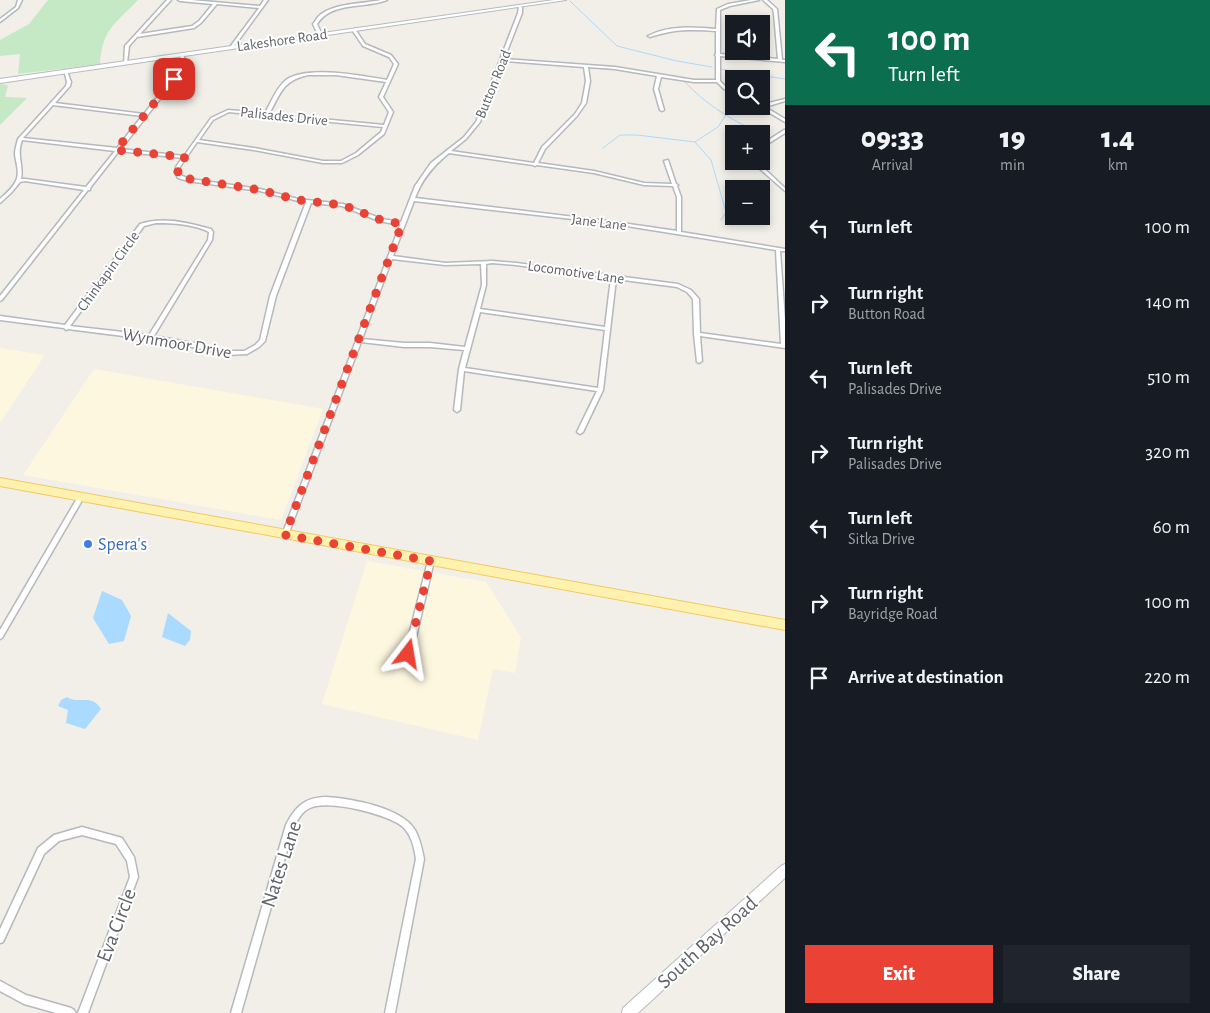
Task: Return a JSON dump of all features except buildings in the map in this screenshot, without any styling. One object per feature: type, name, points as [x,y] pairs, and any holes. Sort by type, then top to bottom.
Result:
[{"type":"main road","points":[[0,482],[785,625]]},
{"type":"street","points":[[0,21],[19,4],[20,0]]},
{"type":"street","points":[[125,63],[125,50],[169,0]]},
{"type":"street","points":[[180,0],[260,7]]},
{"type":"street","points":[[232,48],[266,0]]},
{"type":"street","points":[[320,35],[315,24],[322,14],[338,8],[385,0]]},
{"type":"street","name":"Lakeshore Road","points":[[0,81],[232,48],[258,42],[564,0]]},
{"type":"street","points":[[725,88],[718,81],[717,13],[719,8],[757,0]]},
{"type":"street","points":[[717,55],[783,61],[775,9],[765,0]]},
{"type":"street","points":[[136,36],[192,27],[200,22],[216,3]]},
{"type":"street","name":"Button Road","points":[[285,535],[412,199],[426,171],[469,134],[478,122],[503,60],[520,13],[520,6]]},
{"type":"street","points":[[650,36],[687,28],[717,30]]},
{"type":"street","points":[[196,141],[254,149],[322,162],[349,160],[376,139],[386,126],[391,112],[380,97],[396,64],[394,59],[364,45],[354,30]]},
{"type":"street","points":[[0,298],[183,67],[182,54]]},
{"type":"street","points":[[503,60],[615,68],[694,81],[718,81]]},
{"type":"street","points":[[535,165],[543,148],[576,115],[584,103],[588,81],[586,67]]},
{"type":"street","points":[[0,202],[18,181],[16,148],[20,139],[68,86],[69,82],[65,71]]},
{"type":"street","points":[[267,114],[285,84],[294,78],[330,73],[387,81]]},
{"type":"street","points":[[659,75],[656,89],[662,110]]},
{"type":"street","points":[[770,104],[785,100]]},
{"type":"street","points":[[52,104],[145,115]]},
{"type":"street","name":"Palisades Drive","points":[[386,126],[236,110],[220,113],[212,119],[177,169],[178,175],[183,178],[260,190],[281,197],[343,205],[381,220],[402,224]]},
{"type":"street","points":[[770,112],[785,121]]},
{"type":"street","points":[[770,141],[785,131]]},
{"type":"street","points":[[20,139],[185,157]]},
{"type":"street","points":[[448,152],[594,172],[644,184],[676,185]]},
{"type":"street","points":[[666,161],[676,185],[680,205],[679,232]]},
{"type":"street","points":[[763,170],[785,190]]},
{"type":"street","points":[[18,181],[25,180],[88,189]]},
{"type":"street","name":"Jane Lane","points":[[412,199],[679,232],[785,250]]},
{"type":"street","name":"Wynmoor Drive","points":[[0,318],[66,328],[151,337],[227,353],[245,353],[258,346],[263,336],[273,296],[308,201]]},
{"type":"street","name":"Chinkapin Circle","points":[[66,328],[142,225],[147,222],[156,221],[209,230],[212,232],[210,240],[151,337]]},
{"type":"street","points":[[697,334],[785,346],[778,249]]},
{"type":"street","name":"Locomotive Lane","points":[[390,257],[445,264],[483,262],[516,264],[678,286],[689,291],[696,299],[699,361]]},
{"type":"street","points":[[456,410],[462,369],[484,285],[483,262]]},
{"type":"street","points":[[580,432],[600,390],[614,277]]},
{"type":"street","points":[[478,310],[608,329]]},
{"type":"street","points":[[359,340],[404,346],[430,345],[467,349]]},
{"type":"street","points":[[462,369],[600,390]]},
{"type":"street","points":[[0,636],[81,497]]},
{"type":"street","points":[[408,654],[431,561]]},
{"type":"street","name":"Nates Lane","points":[[236,1013],[289,828],[296,813],[311,803],[329,800],[393,814],[408,827],[418,842],[420,859],[390,1013]]},
{"type":"street","name":"Eva Circle","points":[[0,939],[41,851],[57,838],[82,831],[119,840],[132,860],[134,877],[83,1013]]},
{"type":"street","name":"South Bay Road","points":[[628,1013],[785,870]]},
{"type":"street","points":[[0,986],[24,999],[72,1013]]},
{"type":"shaded area","points":[[0,348],[45,355],[0,423]]},
{"type":"shaded area","points":[[94,369],[323,409],[281,520],[23,475]]},
{"type":"shaded area","points":[[367,561],[486,582],[521,637],[515,673],[493,669],[478,740],[322,704]]},
{"type":"green space","points":[[48,0],[138,0],[107,34],[101,52],[100,64],[18,74],[20,54],[0,56],[0,40],[29,24]]},
{"type":"green space","points":[[0,84],[8,85],[5,97],[27,98],[0,125]]},
{"type":"water","points":[[102,591],[122,600],[131,616],[124,641],[109,644],[93,618]]},
{"type":"water","points":[[168,613],[191,631],[190,640],[185,646],[162,637]]},
{"type":"water","points":[[67,697],[76,700],[89,700],[97,704],[101,709],[85,729],[66,723],[68,710],[58,706],[61,700]]},
{"type":"waterway","points":[[570,1],[617,46],[677,61],[712,67]]},
{"type":"waterway","points":[[720,69],[785,79]]},
{"type":"waterway","points":[[685,82],[702,98],[744,125]]},
{"type":"waterway","points":[[695,142],[718,127],[726,115]]},
{"type":"waterway","points":[[603,148],[620,135],[637,135],[695,142]]},
{"type":"waterway","points":[[695,142],[711,160],[726,212],[721,220]]},
{"type":"place","name":"Spera's","points":[[88,544]]},
{"type":"route","points":[[174,79],[116,150],[185,157],[178,166],[177,172],[180,177],[190,180],[260,190],[298,200],[343,205],[368,216],[402,224],[285,535],[431,561],[408,654]]}]
